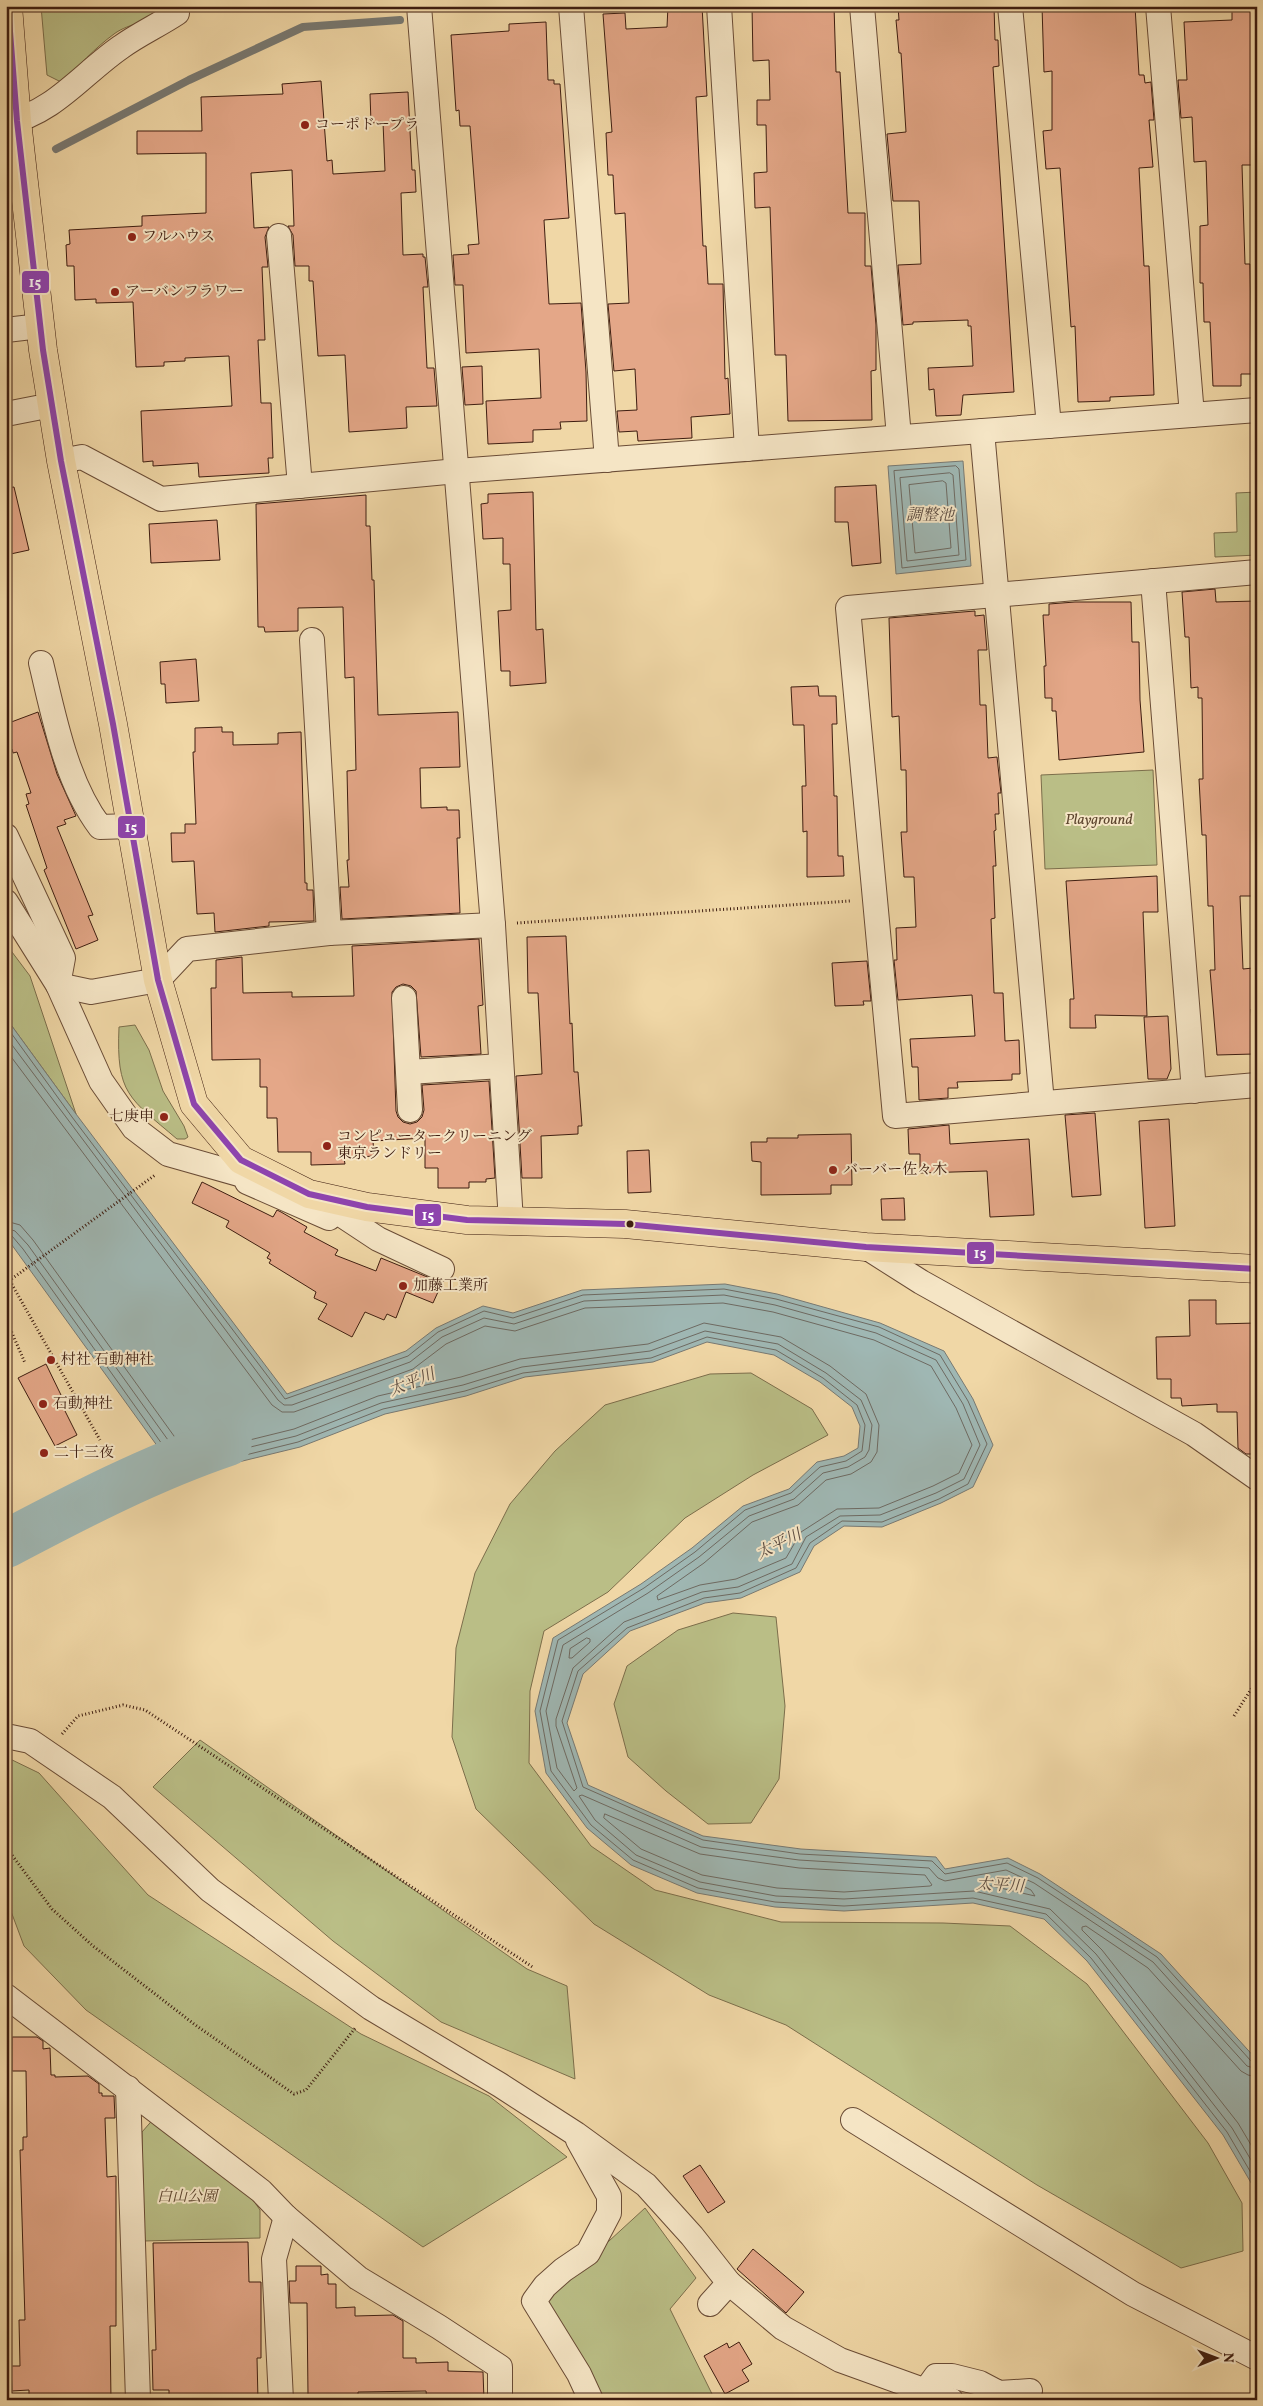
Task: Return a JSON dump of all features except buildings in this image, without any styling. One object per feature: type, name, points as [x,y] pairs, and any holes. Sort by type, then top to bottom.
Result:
[{"type":"main road","points":[[8,6],[11,122],[52,405],[158,980],[194,1104],[241,1160],[309,1194],[367,1207],[467,1220],[625,1224],[866,1247],[1257,1269]]},
{"type":"street","points":[[11,122],[61,98],[121,47],[177,13],[177,6]]},
{"type":"street","points":[[419,6],[493,925],[511,1222]]},
{"type":"street","points":[[571,6],[607,460]]},
{"type":"street","points":[[719,6],[746,449]]},
{"type":"street","points":[[862,6],[899,437]]},
{"type":"street","points":[[1010,6],[1049,426]]},
{"type":"street","points":[[1158,6],[1192,415]]},
{"type":"street","points":[[279,236],[300,486]]},
{"type":"street","points":[[6,330],[40,326]]},
{"type":"street","points":[[6,414],[52,405]]},
{"type":"street","points":[[61,461],[82,457],[160,499],[457,471],[1257,410]]},
{"type":"street","points":[[982,431],[1042,1103]]},
{"type":"street","points":[[1257,572],[848,608],[895,1116],[1257,1085]]},
{"type":"street","points":[[1153,581],[1194,1091]]},
{"type":"street","points":[[312,640],[329,933]]},
{"type":"street","points":[[41,663],[58,736],[88,810],[100,827],[131,826]]},
{"type":"street","points":[[6,836],[63,958],[58,985]]},
{"type":"street","points":[[6,902],[58,985],[101,1081],[134,1128],[168,1154],[309,1194],[378,1239]]},
{"type":"street","points":[[58,985],[91,992],[158,980],[187,949],[329,933],[493,925]]},
{"type":"street","points":[[404,998],[410,1110]]},
{"type":"street","points":[[409,1072],[502,1066]]},
{"type":"street","points":[[209,1166],[442,1268]]},
{"type":"street","points":[[866,1247],[920,1282],[1194,1434],[1257,1478]]},
{"type":"street","points":[[6,1736],[30,1741],[112,1796],[210,1890],[371,2008],[500,2085],[576,2134],[646,2185],[692,2236],[729,2283],[783,2328],[840,2360],[951,2400]]},
{"type":"street","points":[[6,1996],[261,2191],[286,2217],[358,2278],[500,2367],[500,2400]]},
{"type":"street","points":[[128,2088],[138,2400]]},
{"type":"street","points":[[854,2120],[1133,2294],[1257,2358]]},
{"type":"street","points":[[576,2134],[586,2156],[600,2175],[609,2196],[609,2213],[588,2253],[563,2270],[545,2286],[534,2301],[579,2374],[591,2400]]},
{"type":"street","points":[[282,2400],[274,2259],[286,2217]]},
{"type":"street","points":[[710,2304],[729,2283]]},
{"type":"street","points":[[926,2390],[936,2376],[952,2376],[980,2383],[999,2392],[1030,2391]]},
{"type":"path","points":[[493,925],[875,899]]},
{"type":"path","points":[[100,1440],[8,1282],[161,1171]]},
{"type":"path","points":[[6,1319],[25,1363]]},
{"type":"path","points":[[1234,1716],[1257,1680]]},
{"type":"path","points":[[55,1758],[59,1738],[78,1716],[123,1705],[145,1710],[534,1968]]},
{"type":"path","points":[[6,1847],[52,1909],[93,1946],[194,2024],[294,2094],[306,2090],[371,2008]]},
{"type":"green space","points":[[41,6],[159,6],[150,17],[120,30],[107,39],[63,83],[47,75]]},
{"type":"green space","points":[[1257,492],[1257,555],[1215,557],[1214,533],[1237,532],[1236,493]]},
{"type":"green space","name":"Playground","points":[[1153,770],[1157,865],[1045,869],[1041,775]]},
{"type":"green space","points":[[6,944],[30,976],[76,1114],[6,1018]]},
{"type":"green space","points":[[135,1025],[149,1050],[163,1091],[184,1126],[188,1137],[185,1139],[177,1139],[147,1114],[129,1093],[123,1081],[120,1067],[119,1027]]},
{"type":"green space","points":[[751,1373],[812,1409],[828,1435],[753,1475],[685,1518],[608,1592],[544,1631],[530,1691],[529,1763],[591,1846],[655,1890],[781,1922],[943,1923],[1010,1926],[1087,1984],[1208,2143],[1242,2203],[1243,2251],[1181,2268],[1037,2185],[786,2025],[709,1995],[594,1924],[476,1809],[452,1737],[456,1648],[475,1573],[510,1504],[555,1451],[605,1405],[710,1374]]},
{"type":"green space","points":[[733,1613],[776,1617],[785,1706],[779,1779],[751,1823],[708,1824],[666,1791],[628,1757],[614,1704],[627,1666],[678,1630]]},
{"type":"green space","points":[[200,1740],[527,1969],[567,1986],[575,2079],[441,2022],[333,1941],[153,1787]]},
{"type":"green space","points":[[6,1757],[39,1773],[148,1895],[361,2034],[489,2096],[567,2157],[423,2247],[86,2010],[24,1946],[6,1898]]},
{"type":"green space","name":"白山公園","points":[[156,2116],[247,2191],[260,2210],[260,2238],[144,2241],[142,2132]]},
{"type":"green space","points":[[645,2208],[696,2278],[670,2309],[715,2400],[595,2400],[537,2307]]},
{"type":"water","name":"調整池","points":[[963,461],[971,566],[896,574],[888,466]]},
{"type":"water","points":[[6,1018],[287,1394],[406,1351],[436,1328],[483,1306],[513,1313],[582,1290],[725,1284],[777,1294],[880,1323],[944,1351],[973,1399],[993,1445],[973,1487],[941,1503],[882,1527],[844,1526],[814,1546],[800,1572],[741,1598],[705,1603],[630,1631],[583,1674],[567,1723],[588,1785],[703,1836],[801,1849],[936,1857],[945,1869],[1008,1858],[1040,1874],[1161,1954],[1257,2060],[1257,2193],[1223,2135],[1087,1961],[1044,1919],[973,1903],[844,1911],[775,1907],[697,1893],[631,1865],[587,1828],[546,1773],[535,1711],[553,1638],[641,1584],[692,1548],[743,1506],[789,1489],[817,1462],[844,1456],[858,1448],[860,1426],[852,1407],[820,1382],[774,1355],[707,1342],[653,1362],[525,1377],[466,1396],[385,1414],[300,1447],[173,1478],[158,1447],[9,1241],[6,1234]]},
{"type":"waterway","points":[[56,149],[189,80],[303,27],[400,20]]},
{"type":"waterway","name":"太平川","points":[[6,1544],[143,1476],[228,1442]]},
{"type":"transit line","name":"15","points":[[8,6],[17,121],[43,350],[61,461],[113,724],[158,980],[194,1104],[241,1160],[309,1194],[367,1207],[467,1220],[625,1224],[866,1247],[1257,1269]]},
{"type":"place","name":"コーポドープラ","points":[[305,125]]},
{"type":"place","name":"フルハウス","points":[[132,237]]},
{"type":"place","name":"アーバンフラワー","points":[[115,292]]},
{"type":"place","name":"七庚申","points":[[164,1117]]},
{"type":"place","name":"コンピュータークリーニング 東京ランドリー","points":[[327,1146]]},
{"type":"place","name":"バーバー佐々木","points":[[833,1170]]},
{"type":"place","name":"加藤工業所","points":[[403,1286]]},
{"type":"place","name":"村社 石動神社","points":[[51,1360]]},
{"type":"place","name":"石動神社","points":[[43,1404]]},
{"type":"place","name":"二十三夜","points":[[44,1453]]}]
